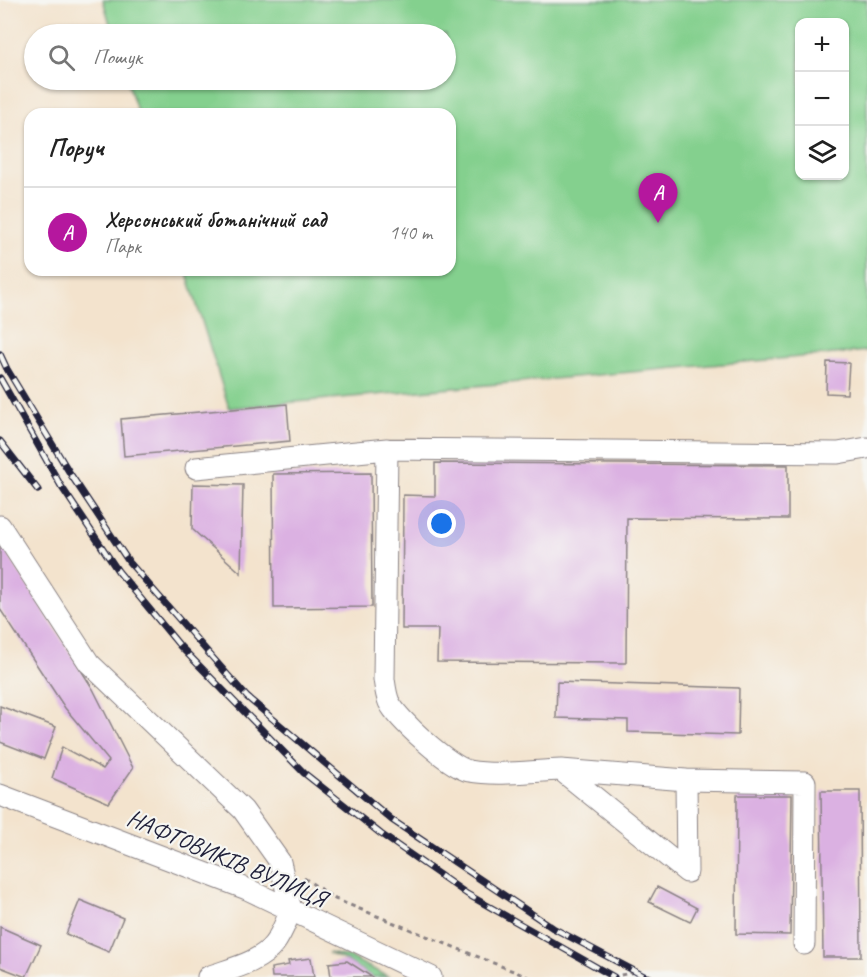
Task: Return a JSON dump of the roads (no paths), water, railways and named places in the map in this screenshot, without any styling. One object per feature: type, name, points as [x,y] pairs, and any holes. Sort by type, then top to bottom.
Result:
[{"type":"street","points":[[196,468],[387,449],[838,453],[867,448]]},
{"type":"street","points":[[387,449],[384,679],[389,702],[402,719],[445,759],[466,771],[488,773],[561,770],[686,780],[805,782],[804,944]]},
{"type":"street","points":[[0,526],[89,663],[243,810],[280,862],[291,910],[281,934],[273,946],[259,957],[208,977]]},
{"type":"street","points":[[561,770],[687,872],[686,780]]},
{"type":"street","name":"НАФТОВИКІВ ВУЛИЦЯ","points":[[0,795],[247,889],[431,977]]},
{"type":"railway","points":[[0,354],[71,475],[129,562],[247,697],[392,820],[553,928],[646,977]]},
{"type":"railway","points":[[0,378],[61,486],[118,571],[180,646],[304,773],[381,834],[467,894],[614,977]]},
{"type":"railway","points":[[0,441],[38,490]]},
{"type":"place","name":"Херсонський ботанічний сад","points":[[658,223]]}]
